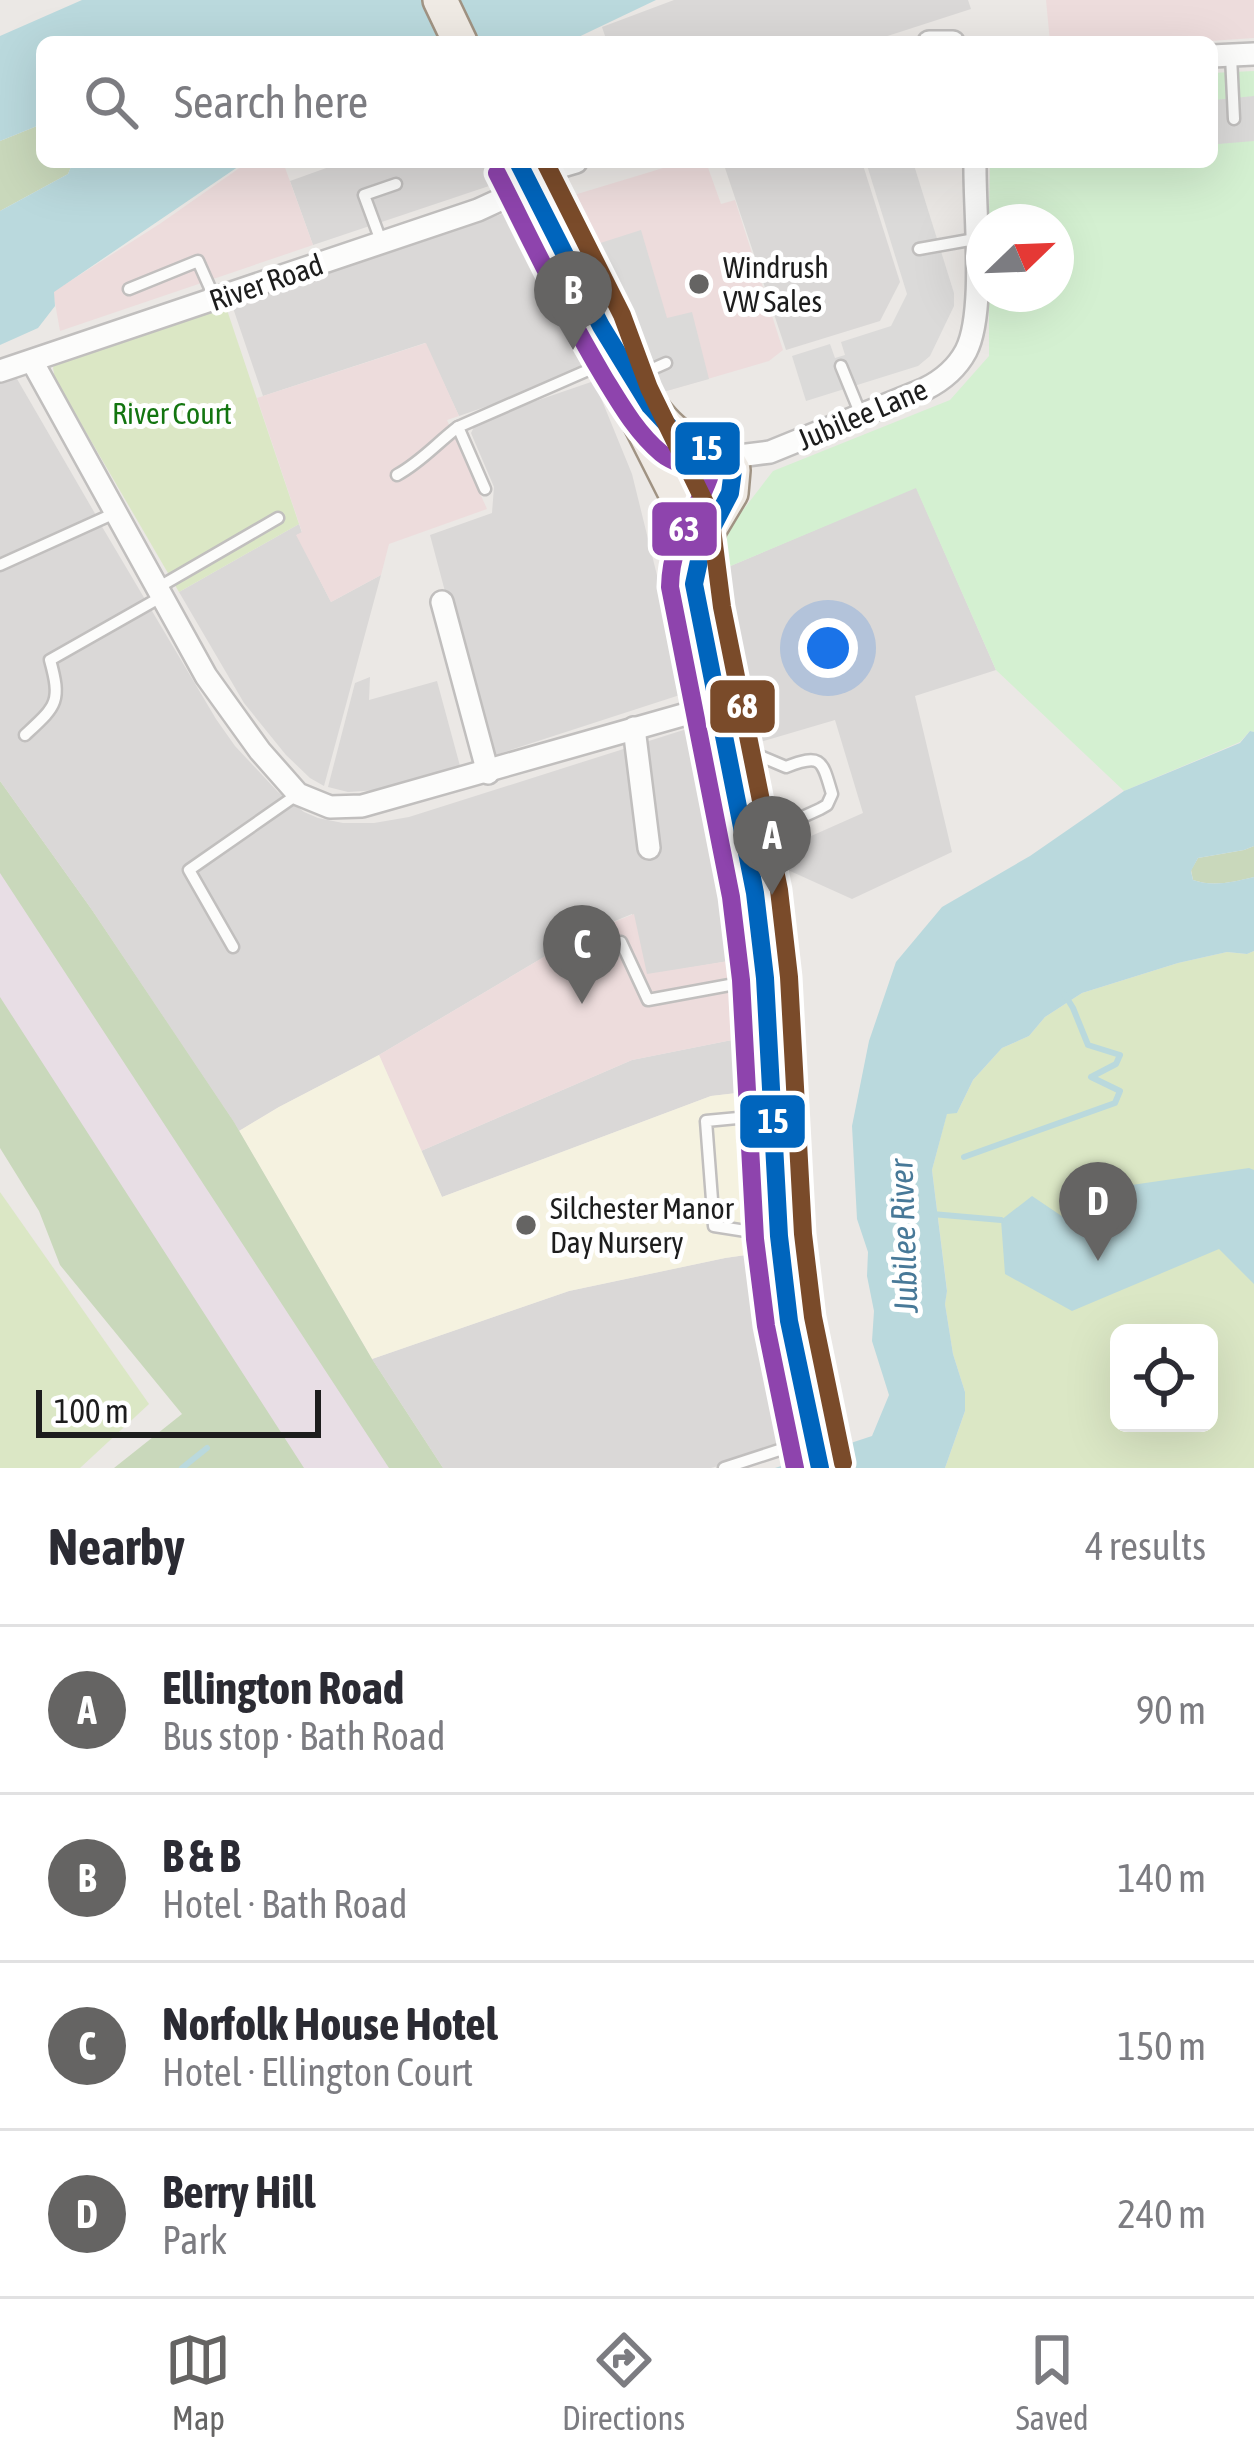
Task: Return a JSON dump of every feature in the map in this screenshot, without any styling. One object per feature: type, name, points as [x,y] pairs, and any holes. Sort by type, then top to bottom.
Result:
[{"type":"main road","points":[[440,0],[457,36]]},
{"type":"main road","points":[[523,172],[622,369],[637,419],[687,519],[693,574],[755,893],[765,978],[779,1236],[789,1321],[816,1452]]},
{"type":"main road","points":[[622,369],[669,428],[710,450],[733,470],[729,498],[710,528],[693,574]]},
{"type":"main road","points":[[710,450],[688,452],[677,460],[671,471],[674,493],[699,512],[714,509],[729,498]]},
{"type":"street","points":[[1221,56],[1254,53]]},
{"type":"street","points":[[523,172],[556,168]]},
{"type":"street","name":"Jubilee Lane","points":[[975,168],[976,204]]},
{"type":"street","name":"River Road","points":[[0,371],[478,210],[523,172]]},
{"type":"street","name":"Jubilee Lane","points":[[710,450],[739,456],[770,452],[935,384],[967,350],[976,312]]},
{"type":"street","points":[[32,361],[206,676],[298,794],[330,807],[362,806],[718,705]]},
{"type":"street","name":"Jubilee Lane","points":[[729,498],[770,452]]},
{"type":"street","points":[[442,602],[488,773]]},
{"type":"street","points":[[634,728],[649,848]]},
{"type":"lane","points":[[1221,56],[1234,119]]},
{"type":"lane","points":[[381,241],[364,195],[396,184]]},
{"type":"lane","points":[[919,249],[966,241]]},
{"type":"lane","points":[[129,289],[198,261],[216,300]]},
{"type":"lane","points":[[397,475],[418,464],[458,428],[622,369],[666,363]]},
{"type":"lane","points":[[841,366],[861,415]]},
{"type":"lane","points":[[458,428],[485,489]]},
{"type":"lane","points":[[0,565],[115,513]]},
{"type":"lane","points":[[25,735],[51,710],[58,689],[50,660],[278,518]]},
{"type":"lane","points":[[725,742],[786,766],[815,758],[822,764],[832,794],[820,809],[745,843]]},
{"type":"lane","points":[[232,946],[188,870],[298,794]]},
{"type":"lane","points":[[621,942],[648,1000],[765,978]]},
{"type":"lane","points":[[773,1115],[706,1120],[714,1226],[779,1236]]},
{"type":"lane","points":[[724,1468],[816,1452]]},
{"type":"shaded area","points":[[674,0],[968,0],[971,9],[888,36],[605,36],[602,27]]},
{"type":"shaded area","points":[[1046,0],[1254,0],[1254,38],[1049,36]]},
{"type":"shaded area","points":[[1254,96],[1254,141],[1218,144],[1218,100]]},
{"type":"shaded area","points":[[239,168],[285,168],[313,245],[60,331],[53,292]]},
{"type":"shaded area","points":[[326,168],[493,168],[489,186],[313,245],[290,181]]},
{"type":"shaded area","points":[[663,168],[708,168],[721,204],[735,200],[783,350],[769,361],[663,392],[569,202],[574,195]]},
{"type":"shaded area","points":[[725,168],[864,168],[900,282],[880,321],[786,350]]},
{"type":"shaded area","points":[[868,168],[915,168],[954,306],[930,356],[918,366],[806,401],[792,356],[830,344],[835,358],[845,355],[841,342],[891,326],[907,294]]},
{"type":"shaded area","points":[[518,209],[589,371],[459,416],[425,343],[263,396],[233,308],[237,299]]},
{"type":"shaded area","points":[[641,230],[667,318],[692,312],[709,379],[663,392],[591,246]]},
{"type":"shaded area","points":[[426,343],[459,416],[447,420],[487,509],[389,544],[381,575],[331,602],[296,535],[302,532],[257,398]]},
{"type":"shaded area","points":[[13,372],[97,517],[0,561],[0,377]]},
{"type":"shaded area","points":[[594,381],[632,474],[686,693],[489,757],[430,535],[492,513],[494,487],[471,433],[477,421]]},
{"type":"shaded area","points":[[916,487],[996,670],[915,696],[952,852],[852,899],[779,866],[775,852],[863,813],[835,720],[760,742],[721,570]]},
{"type":"shaded area","points":[[299,524],[302,533],[297,535],[331,602],[381,575],[324,786],[286,755],[244,703],[179,592]]},
{"type":"shaded area","points":[[101,525],[235,746],[278,792],[318,818],[374,823],[409,817],[693,727],[722,879],[732,878],[741,959],[646,975],[632,914],[581,935],[379,1055],[239,1131],[0,781],[0,570]]},
{"type":"shaded area","points":[[370,677],[369,700],[437,681],[460,766],[379,790],[348,792],[328,787],[355,683]]},
{"type":"shaded area","points":[[0,781],[234,1122],[372,1359],[443,1468],[254,1468],[0,1069]]},
{"type":"shaded area","points":[[634,914],[647,974],[741,959],[747,1037],[632,1060],[421,1151],[379,1055],[581,935]]},
{"type":"shaded area","points":[[747,1037],[754,1091],[711,1096],[442,1197],[421,1151],[632,1060]]},
{"type":"shaded area","name":"Silchester Manor Day Nursery","points":[[379,1055],[442,1197],[711,1096],[754,1091],[760,1253],[569,1291],[372,1359],[239,1131]]},
{"type":"shaded area","points":[[760,1253],[790,1439],[748,1458],[711,1468],[443,1468],[372,1359],[569,1291]]},
{"type":"green space","points":[[1254,71],[1254,732],[1124,791],[996,670],[916,488],[721,570],[733,523],[773,471],[950,400],[989,356],[989,312],[1074,312],[1074,204],[989,204],[990,168],[1218,168],[1218,73]]},
{"type":"green space","points":[[36,126],[36,168],[70,168],[68,174],[0,211],[0,141]]},
{"type":"green space","name":"River Court","points":[[225,304],[299,524],[179,592],[55,379],[53,368],[55,363]]},
{"type":"green space","points":[[0,781],[234,1122],[372,1359],[443,1468],[389,1468],[0,873]]},
{"type":"green space","points":[[1254,846],[1254,877],[1216,883],[1193,880],[1191,870],[1198,858]]},
{"type":"green space","points":[[1254,951],[1254,1468],[945,1468],[965,1411],[945,1304],[932,1170],[947,1113],[957,1113],[973,1080],[1002,1048],[1029,1036],[1045,1017],[1082,993],[1227,952]]},
{"type":"green space","points":[[0,997],[304,1468],[114,1468],[182,1414],[60,1265],[39,1211],[0,1148]]},
{"type":"green space","points":[[0,1192],[149,1404],[80,1468],[0,1468]]},
{"type":"water","points":[[82,0],[656,0],[581,36],[36,36],[36,126],[0,141],[0,36]]},
{"type":"water","points":[[70,168],[236,168],[54,292],[55,306],[38,328],[0,345],[0,211],[68,174]]},
{"type":"water","name":"Jubilee River","points":[[1254,732],[1254,846],[1198,858],[1191,871],[1193,880],[1208,883],[1254,877],[1254,951],[1178,963],[1082,993],[1045,1017],[1029,1036],[1002,1048],[973,1080],[957,1113],[947,1114],[932,1170],[945,1304],[965,1411],[945,1468],[775,1468],[872,1436],[889,1395],[872,1341],[874,1311],[868,1252],[857,1219],[852,1126],[869,1041],[896,962],[942,907],[1030,856],[1124,791],[1240,743]]},
{"type":"water","points":[[1254,1170],[1254,1284],[1219,1249],[1072,1311],[1005,1274],[1001,1220],[1032,1196],[1072,1223],[1097,1190]]},
{"type":"waterway","points":[[964,1157],[1115,1103],[1120,1091],[1091,1077],[1116,1064],[1120,1055],[1088,1045],[1065,995]]},
{"type":"waterway","name":"Jubilee River","points":[[932,1214],[1001,1220]]},
{"type":"waterway","points":[[182,1468],[207,1448]]},
{"type":"transit line","name":"15","points":[[521,168],[601,326],[650,406],[676,434],[719,452],[733,470],[730,493],[702,547],[694,584],[755,893],[765,978],[779,1236],[789,1321],[820,1468]]},
{"type":"transit line","name":"68","points":[[548,168],[622,315],[649,388],[710,513],[722,607],[779,890],[789,977],[803,1234],[813,1317],[843,1463]]},
{"type":"transit line","name":"63","points":[[497,173],[576,328],[630,418],[661,453],[709,478],[679,542],[670,587],[731,897],[741,980],[755,1239],[766,1326],[795,1468]]},
{"type":"place","name":"Windrush VW Sales","points":[[699,284]]},
{"type":"place","name":"B & B","points":[[573,350]]},
{"type":"place","name":"Ellington Road","points":[[772,895]]},
{"type":"place","name":"Norfolk House Hotel","points":[[582,1004]]},
{"type":"place","name":"Silchester Manor Day Nursery","points":[[526,1225]]},
{"type":"place","name":"Berry Hill","points":[[1098,1261]]}]
